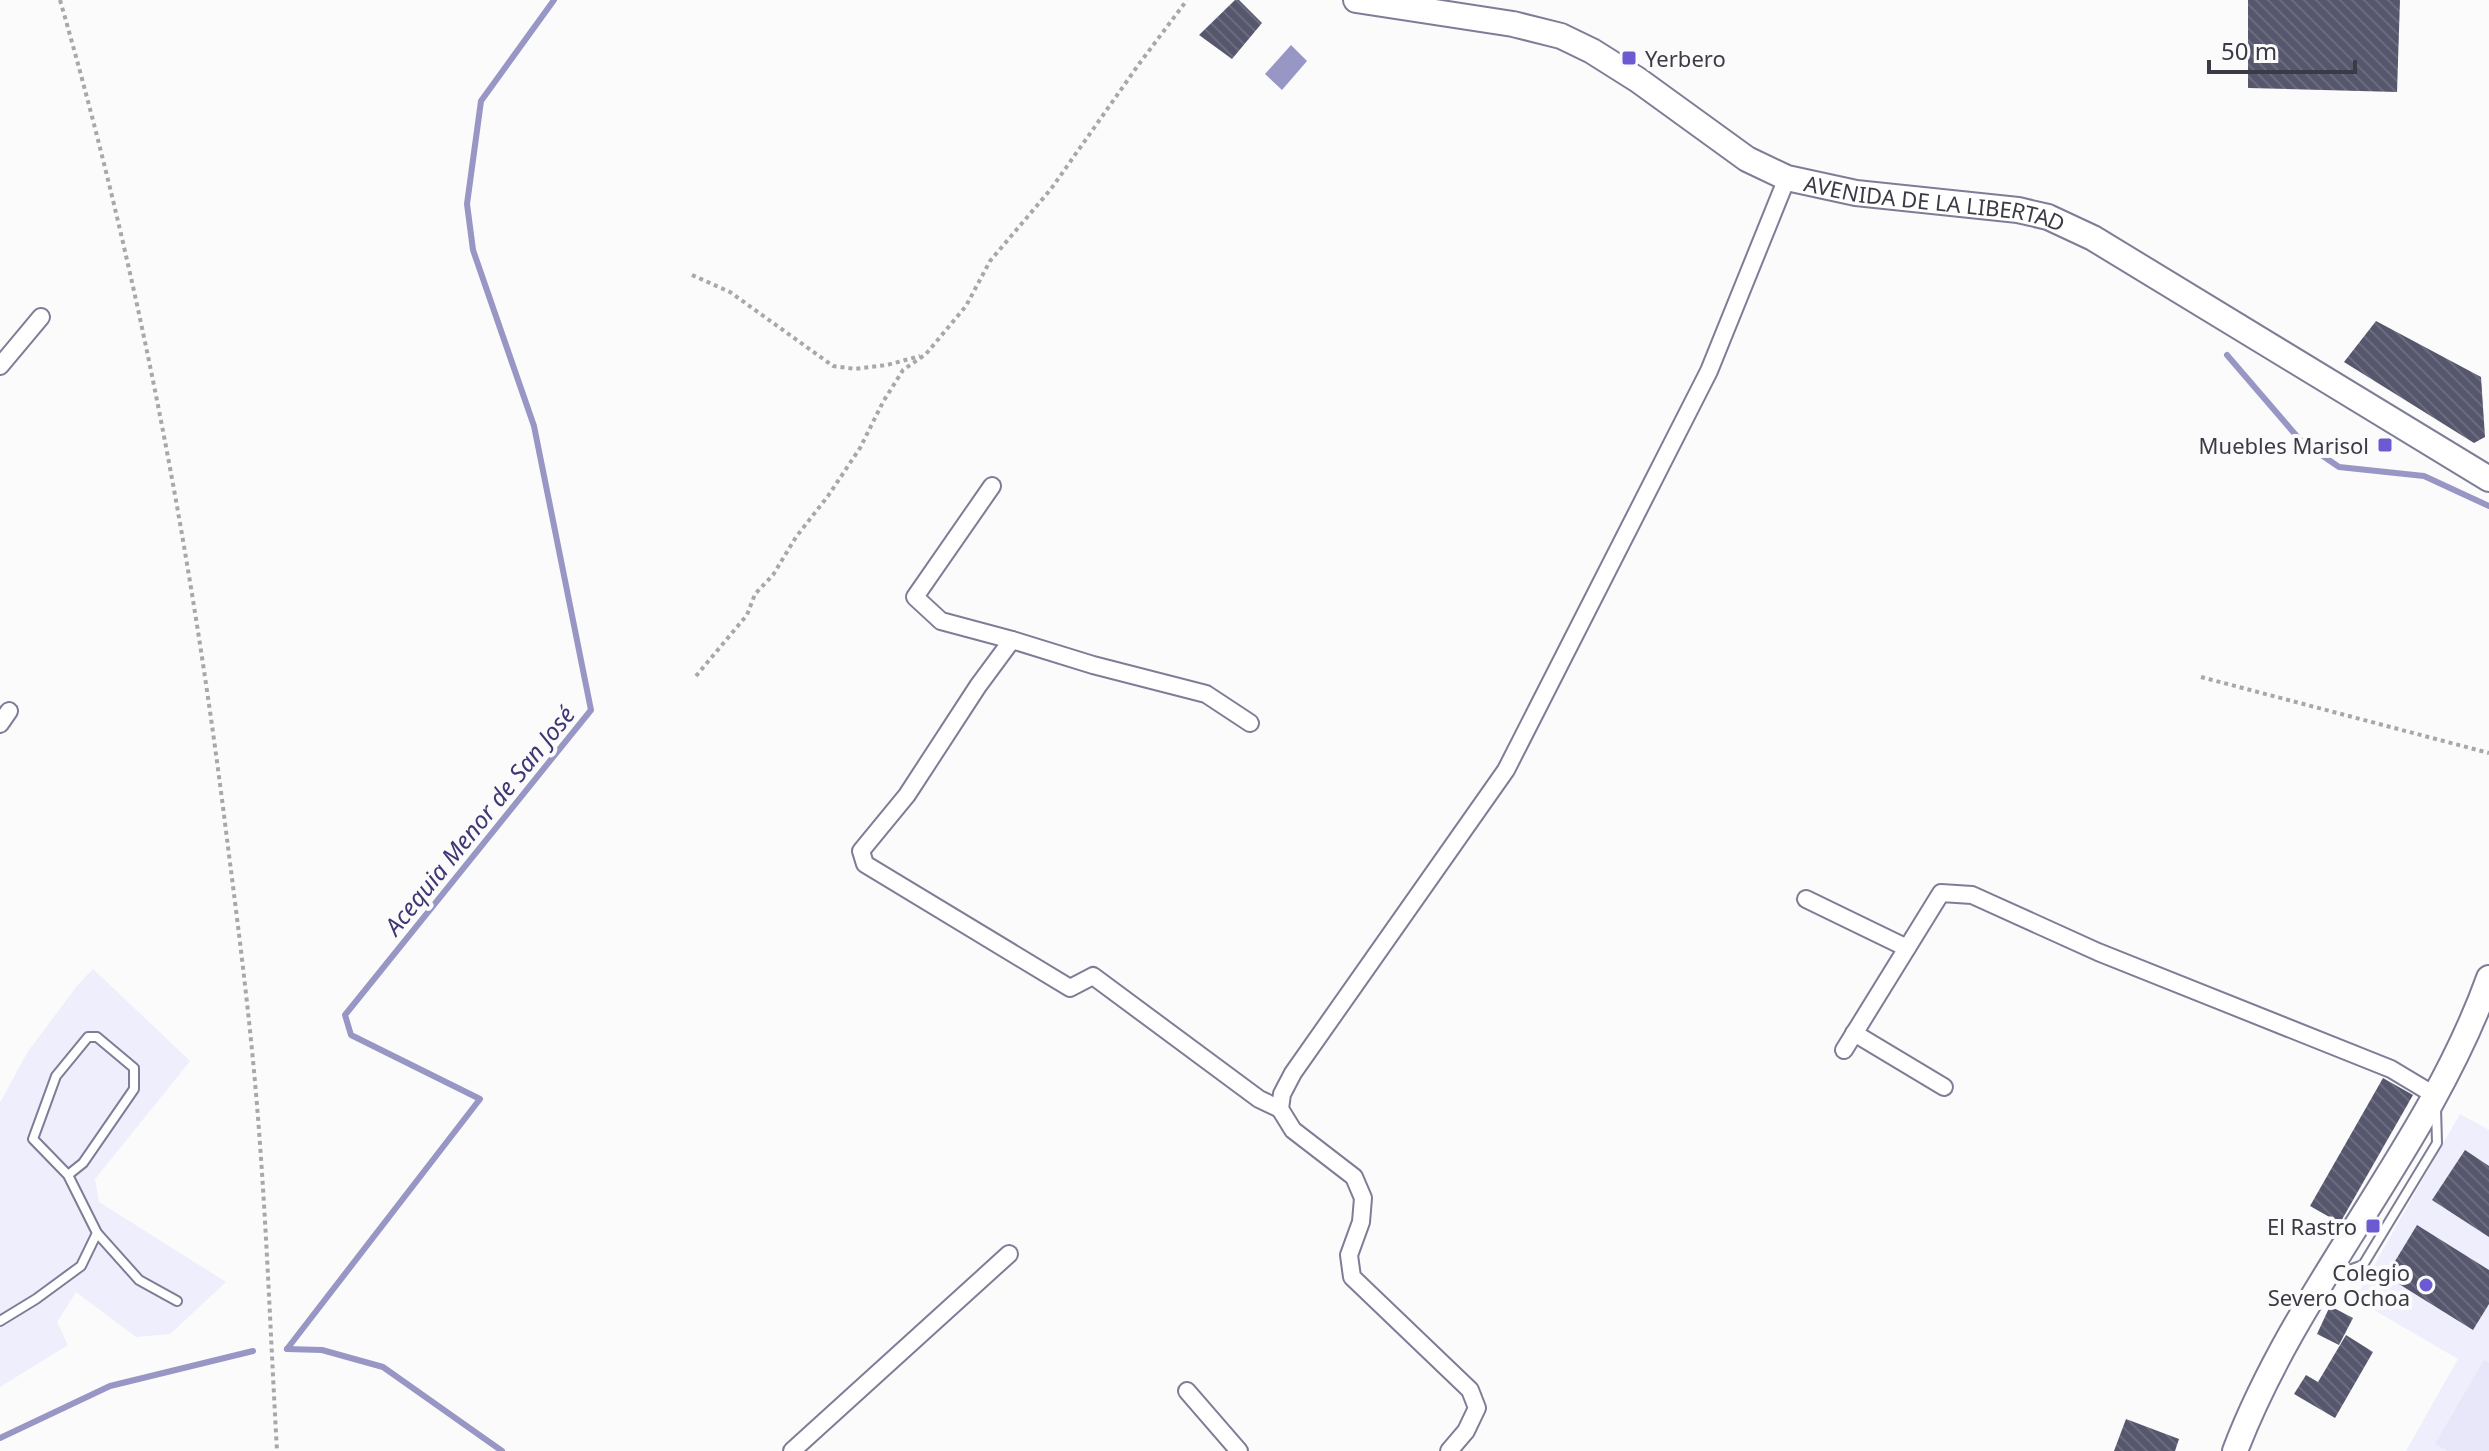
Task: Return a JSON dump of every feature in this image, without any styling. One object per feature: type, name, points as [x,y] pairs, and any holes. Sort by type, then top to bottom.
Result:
[{"type":"main road","name":"AVENIDA DE LA LIBERTAD","points":[[1356,0],[1513,24],[1561,36],[1638,80],[1747,159],[1787,178],[1856,193],[2018,210],[2063,223],[2093,238],[2489,479]]},
{"type":"main road","points":[[2235,1451],[2251,1412],[2324,1279],[2436,1096],[2468,1031],[2489,978]]},
{"type":"street","points":[[1280,1109],[1282,1094],[1293,1073],[1506,770],[1709,371],[1787,178]]},
{"type":"street","points":[[0,366],[41,317]]},
{"type":"street","points":[[992,486],[915,597],[941,621],[1206,694],[1250,723]]},
{"type":"street","points":[[1012,640],[907,795],[861,851],[865,864],[1070,988],[1093,976],[1259,1099],[1280,1109],[1293,1130],[1354,1177],[1363,1198],[1361,1222],[1349,1255],[1352,1277],[1470,1390],[1477,1408],[1466,1431],[1449,1451]]},
{"type":"street","points":[[1844,1050],[1941,893],[1972,895],[2098,952],[2391,1069],[2436,1096]]},
{"type":"street","points":[[1806,899],[1907,948]]},
{"type":"street","points":[[1854,1033],[1944,1087]]},
{"type":"street","points":[[792,1451],[1009,1254]]},
{"type":"street","points":[[1187,1391],[1239,1451]]},
{"type":"lane","points":[[68,1175],[83,1163],[134,1089],[134,1068],[97,1037],[88,1037],[56,1076],[33,1139],[68,1175],[97,1233],[139,1280],[177,1301]]},
{"type":"lane","points":[[0,1321],[81,1266],[97,1233]]},
{"type":"path","points":[[60,0],[88,96],[134,290],[157,395],[196,610],[216,750],[255,1082],[277,1451]]},
{"type":"path","points":[[696,676],[747,615],[755,594],[773,575],[796,537],[828,496],[860,448],[903,370],[926,354],[966,306],[990,261],[1051,189],[1187,0]]},
{"type":"path","points":[[692,275],[730,292],[833,366],[855,369],[887,365],[926,354]]},
{"type":"path","points":[[2201,677],[2489,753]]},
{"type":"shaded area","points":[[93,969],[190,1061],[95,1179],[99,1202],[226,1282],[170,1334],[136,1337],[76,1292],[57,1322],[68,1345],[0,1387],[0,1103],[27,1053]]},
{"type":"shaded area","name":"Colegio Severo Ochoa","points":[[2460,1114],[2489,1130],[2489,1451],[2406,1451],[2458,1359],[2355,1299]]},
{"type":"shaded area","points":[[2484,1360],[2489,1363],[2489,1451],[2448,1451],[2435,1444]]},
{"type":"water","points":[[1291,45],[1307,61],[1282,90],[1265,74]]},
{"type":"building","points":[[1235,0],[1239,0],[1262,23],[1232,59],[1199,35]]},
{"type":"building","points":[[2248,0],[2400,0],[2397,92],[2248,88]]},
{"type":"building","points":[[2376,321],[2481,377],[2485,437],[2474,443],[2344,362]]},
{"type":"building","points":[[2383,1078],[2413,1095],[2340,1223],[2310,1206]]},
{"type":"building","points":[[2465,1150],[2489,1166],[2489,1237],[2432,1200]]},
{"type":"building","points":[[2417,1225],[2489,1270],[2489,1304],[2473,1330],[2386,1276]]},
{"type":"building","points":[[2330,1306],[2353,1318],[2339,1345],[2317,1334]]},
{"type":"building","points":[[2346,1335],[2373,1352],[2335,1418],[2294,1394],[2306,1375],[2318,1382]]},
{"type":"building","points":[[2126,1419],[2179,1439],[2175,1451],[2114,1451]]},
{"type":"waterway","name":"Acequia Menor de San José","points":[[287,1349],[480,1099],[351,1035],[345,1015],[591,710],[534,426],[473,250],[467,204],[481,101],[554,0]]},
{"type":"waterway","points":[[2227,355],[2301,441],[2339,467],[2424,476],[2489,506]]},
{"type":"waterway","points":[[287,1349],[322,1350],[383,1367],[502,1451]]},
{"type":"waterway","points":[[0,1438],[110,1386],[253,1351]]},
{"type":"place","name":"Yerbero","points":[[1629,58]]},
{"type":"place","name":"Muebles Marisol","points":[[2385,445]]},
{"type":"place","name":"El Rastro","points":[[2373,1226]]},
{"type":"place","name":"Colegio Severo Ochoa","points":[[2426,1285]]}]
